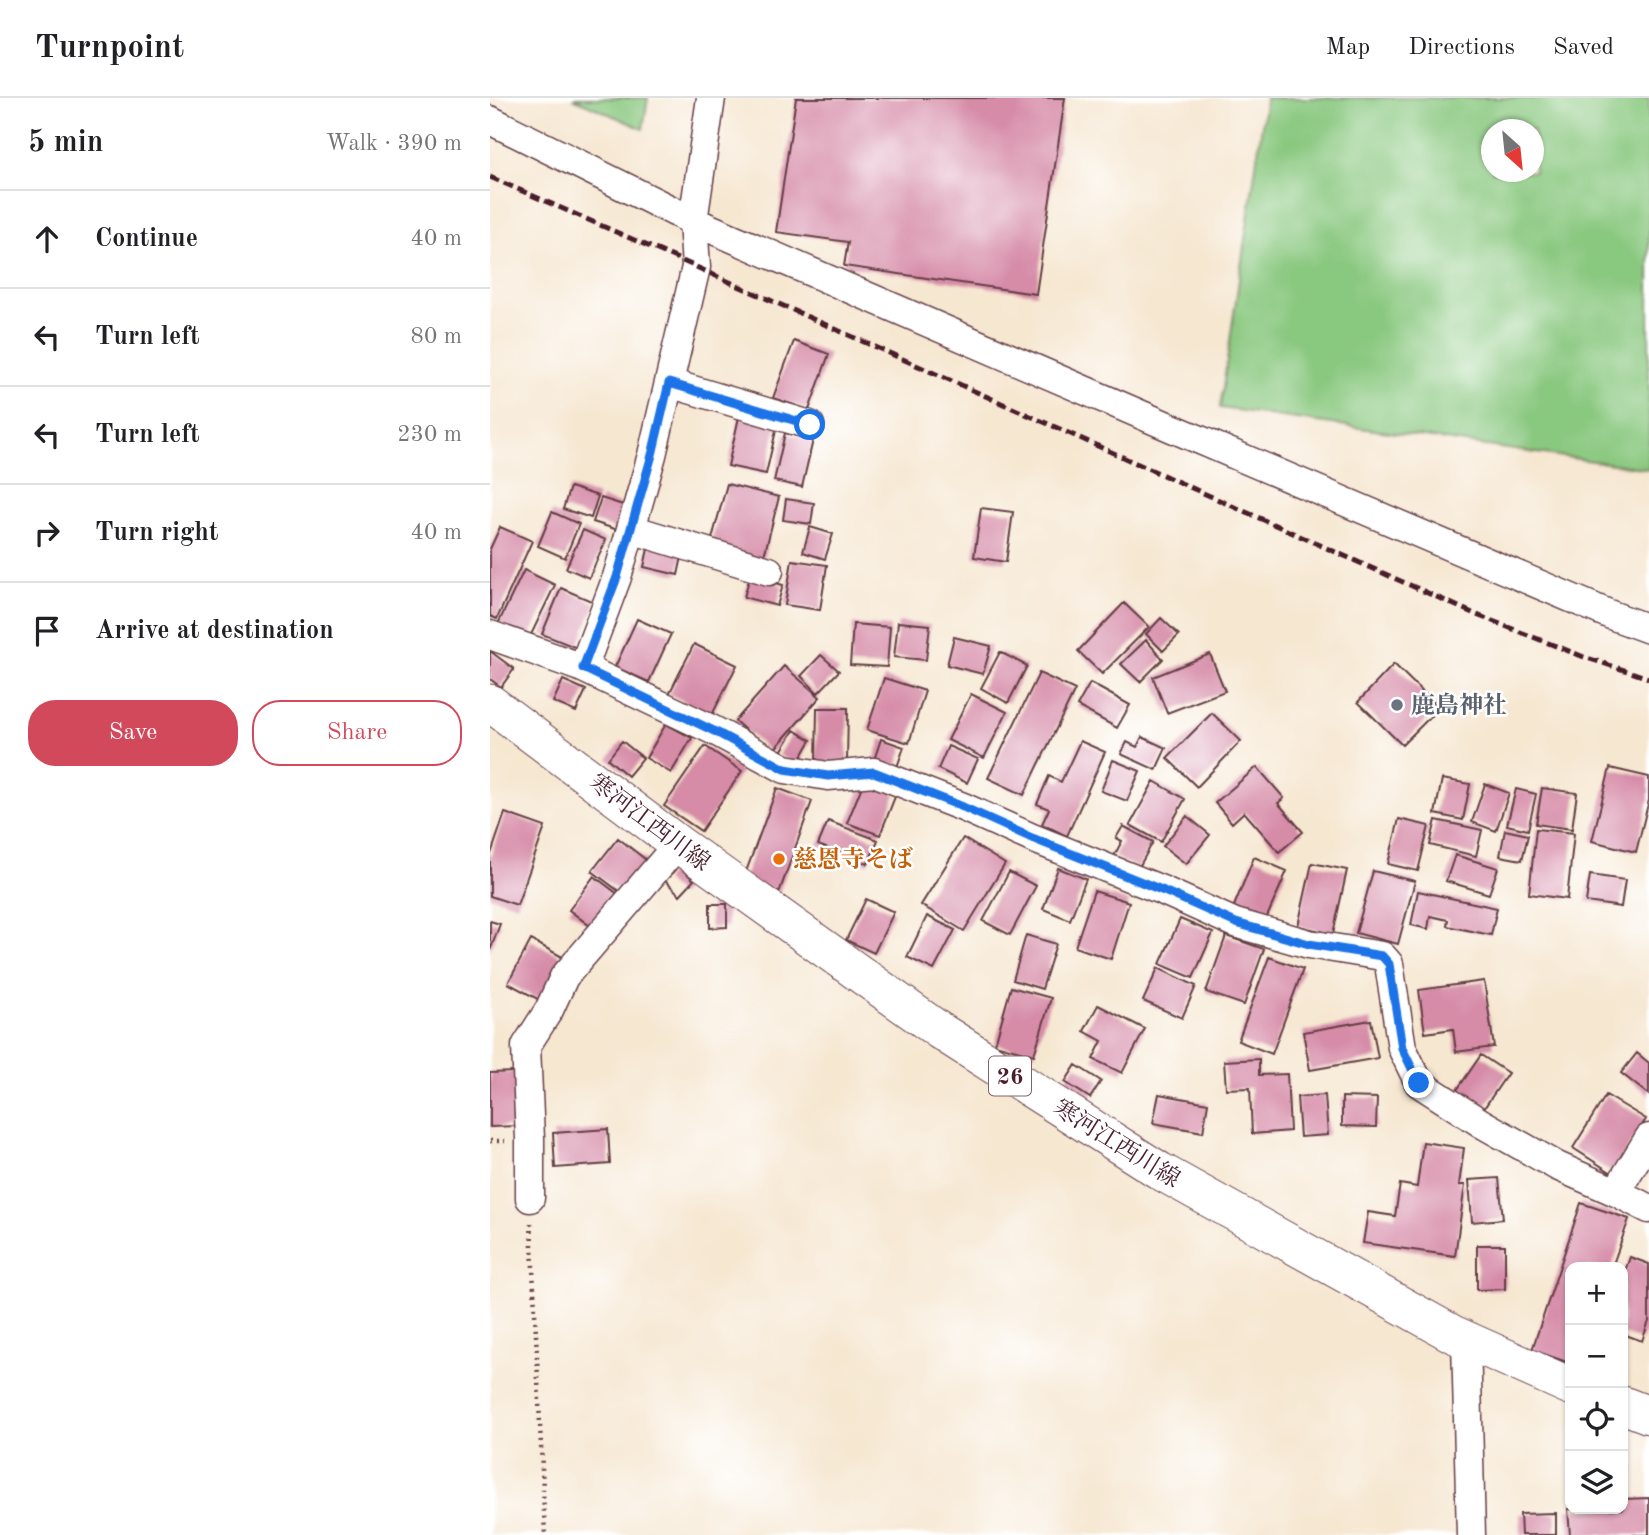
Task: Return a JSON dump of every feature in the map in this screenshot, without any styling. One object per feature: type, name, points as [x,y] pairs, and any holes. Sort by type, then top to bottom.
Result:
[{"type":"main road","name":"寒河江西川線","points":[[490,703],[678,844],[940,1031],[1160,1171],[1453,1334],[1565,1383]]},
{"type":"main road","points":[[1628,1407],[1649,1415]]},
{"type":"street","points":[[583,668],[617,577],[652,455],[696,267],[693,221],[711,98]]},
{"type":"street","points":[[490,120],[693,221],[1598,610],[1649,629]]},
{"type":"street","points":[[669,383],[810,425]]},
{"type":"street","points":[[631,529],[769,571]]},
{"type":"street","points":[[490,635],[583,668],[716,732],[785,769],[828,776],[874,772],[1236,923],[1309,944],[1382,956],[1389,964],[1402,1048],[1419,1083],[1481,1123],[1557,1166],[1649,1209]]},
{"type":"street","points":[[530,1198],[526,1046],[549,1010],[564,977],[678,844]]},
{"type":"street","points":[[1616,1192],[1649,1138]]},
{"type":"street","points":[[1466,1340],[1471,1535]]},
{"type":"path","points":[[530,1198],[545,1535]]},
{"type":"green space","points":[[573,98],[648,98],[643,129]]},
{"type":"green space","points":[[1266,98],[1649,98],[1649,469],[1220,408]]},
{"type":"building","points":[[796,98],[1065,98],[1036,294],[844,266],[848,242],[776,232]]},
{"type":"building","points":[[794,341],[829,354],[809,410],[773,398]]},
{"type":"building","points":[[739,417],[777,426],[766,474],[728,466]]},
{"type":"building","points":[[785,433],[813,440],[802,487],[774,481]]},
{"type":"building","points":[[727,484],[779,497],[763,560],[710,546]]},
{"type":"building","points":[[570,487],[598,496],[591,518],[563,509]]},
{"type":"building","points":[[601,498],[626,506],[618,530],[593,522]]},
{"type":"building","points":[[786,499],[814,503],[811,524],[783,520]]},
{"type":"building","points":[[981,508],[1013,512],[1006,562],[974,557]]},
{"type":"building","points":[[552,512],[579,524],[565,558],[538,546]]},
{"type":"building","points":[[500,527],[532,541],[497,619],[490,616],[490,549]]},
{"type":"building","points":[[810,527],[833,534],[825,559],[803,552]]},
{"type":"building","points":[[583,530],[606,540],[589,578],[566,568]]},
{"type":"building","points":[[649,544],[683,552],[678,575],[644,567]]},
{"type":"building","points":[[792,560],[827,565],[820,610],[785,605]]},
{"type":"building","points":[[524,570],[555,585],[529,639],[498,624]]},
{"type":"building","points":[[750,576],[783,585],[777,606],[744,597]]},
{"type":"building","points":[[561,588],[596,603],[577,648],[542,634]]},
{"type":"building","points":[[1124,603],[1149,627],[1102,674],[1078,651]]},
{"type":"building","points":[[1161,618],[1179,635],[1163,651],[1146,634]]},
{"type":"building","points":[[637,619],[671,634],[649,682],[615,667]]},
{"type":"building","points":[[898,622],[930,625],[926,660],[894,657]]},
{"type":"building","points":[[853,624],[890,627],[887,667],[850,665]]},
{"type":"building","points":[[954,637],[991,646],[983,674],[947,665]]},
{"type":"building","points":[[1146,640],[1163,659],[1140,682],[1121,664]]},
{"type":"building","points":[[694,644],[737,665],[712,715],[669,694]]},
{"type":"building","points":[[490,651],[514,669],[501,687],[490,679]]},
{"type":"building","points":[[1000,652],[1027,666],[1008,703],[981,688]]},
{"type":"building","points":[[1210,654],[1225,691],[1167,713],[1153,677]]},
{"type":"building","points":[[821,655],[839,671],[818,693],[801,676]]},
{"type":"building","points":[[1394,664],[1439,708],[1402,745],[1358,702]]},
{"type":"building","points":[[784,666],[820,697],[771,753],[735,721]]},
{"type":"building","points":[[1039,673],[1075,690],[1024,795],[988,778]]},
{"type":"building","points":[[884,678],[925,691],[909,743],[867,730]]},
{"type":"building","points":[[563,680],[586,690],[576,712],[553,702]]},
{"type":"building","points":[[1090,683],[1130,705],[1117,728],[1077,706]]},
{"type":"building","points":[[971,694],[1007,712],[984,758],[948,740]]},
{"type":"building","points":[[817,708],[848,708],[847,763],[816,763]]},
{"type":"building","points":[[1212,713],[1241,741],[1197,787],[1167,758]]},
{"type":"building","points":[[666,724],[692,738],[671,773],[646,758]]},
{"type":"building","points":[[794,730],[811,740],[797,765],[779,755]]},
{"type":"building","points":[[1142,737],[1166,748],[1156,770],[1121,754],[1127,742],[1137,747]]},
{"type":"building","points":[[881,739],[904,747],[896,770],[873,763]]},
{"type":"building","points":[[622,741],[643,758],[628,776],[608,759]]},
{"type":"building","points":[[1080,741],[1105,752],[1067,836],[1042,824],[1049,809],[1037,804],[1049,776],[1061,782]]},
{"type":"building","points":[[705,746],[742,771],[701,831],[664,806]]},
{"type":"building","points":[[948,746],[978,759],[967,783],[938,769]]},
{"type":"building","points":[[1113,760],[1140,771],[1127,801],[1101,791]]},
{"type":"building","points":[[1257,767],[1284,798],[1278,803],[1303,832],[1279,852],[1244,812],[1232,823],[1215,803]]},
{"type":"building","points":[[1610,768],[1649,777],[1649,800],[1636,852],[1592,841]]},
{"type":"building","points":[[1442,779],[1470,784],[1463,820],[1435,814]]},
{"type":"building","points":[[864,781],[896,794],[880,835],[847,823]]},
{"type":"building","points":[[1154,781],[1185,799],[1161,842],[1130,825]]},
{"type":"building","points":[[1485,784],[1509,793],[1496,831],[1472,822]]},
{"type":"building","points":[[777,788],[812,801],[779,893],[743,880]]},
{"type":"building","points":[[1542,788],[1577,793],[1572,829],[1536,824]]},
{"type":"building","points":[[1516,789],[1536,794],[1528,830],[1507,825]]},
{"type":"building","points":[[505,813],[545,827],[517,905],[490,896],[490,857]]},
{"type":"building","points":[[1187,816],[1210,835],[1186,864],[1163,846]]},
{"type":"building","points":[[1399,819],[1429,826],[1418,871],[1388,864]]},
{"type":"building","points":[[1436,820],[1482,830],[1476,856],[1430,845]]},
{"type":"building","points":[[828,821],[878,840],[868,864],[818,845]]},
{"type":"building","points":[[1123,826],[1153,842],[1138,869],[1114,856],[1122,841],[1116,838]]},
{"type":"building","points":[[1536,829],[1574,833],[1567,899],[1529,894]]},
{"type":"building","points":[[1505,830],[1528,835],[1522,860],[1500,856]]},
{"type":"building","points":[[618,838],[650,863],[624,895],[592,871]]},
{"type":"building","points":[[963,838],[1005,864],[964,931],[921,905]]},
{"type":"building","points":[[1455,855],[1498,868],[1489,894],[1446,881]]},
{"type":"building","points":[[1254,857],[1287,871],[1264,924],[1232,911]]},
{"type":"building","points":[[1312,863],[1347,870],[1333,934],[1298,926]]},
{"type":"building","points":[[677,865],[694,880],[680,895],[664,880]]},
{"type":"building","points":[[1058,868],[1086,879],[1070,920],[1043,909]]},
{"type":"building","points":[[1373,871],[1415,881],[1398,944],[1356,933]]},
{"type":"building","points":[[1009,872],[1036,886],[1010,935],[983,921]]},
{"type":"building","points":[[1590,875],[1625,880],[1621,907],[1586,902]]},
{"type":"building","points":[[594,876],[619,895],[594,929],[569,910]]},
{"type":"building","points":[[1094,891],[1129,902],[1111,959],[1075,947]]},
{"type":"building","points":[[1418,891],[1497,908],[1491,935],[1447,926],[1448,920],[1430,916],[1428,929],[1411,925]]},
{"type":"building","points":[[866,899],[894,912],[874,953],[846,940]]},
{"type":"building","points":[[710,904],[727,904],[727,927],[710,928]]},
{"type":"building","points":[[927,916],[955,930],[934,970],[907,957]]},
{"type":"building","points":[[1180,919],[1213,933],[1193,978],[1160,964]]},
{"type":"building","points":[[490,921],[500,924],[490,951]]},
{"type":"building","points":[[1026,935],[1056,944],[1042,989],[1013,980]]},
{"type":"building","points":[[1226,936],[1264,949],[1244,1005],[1206,992]]},
{"type":"building","points":[[531,940],[566,959],[543,1002],[508,983]]},
{"type":"building","points":[[1269,957],[1303,969],[1272,1054],[1238,1041]]},
{"type":"building","points":[[1158,968],[1196,986],[1182,1018],[1143,1001]]},
{"type":"building","points":[[1484,981],[1494,1047],[1456,1052],[1453,1029],[1425,1033],[1419,990]]},
{"type":"building","points":[[1011,987],[1051,998],[1034,1055],[995,1044]]},
{"type":"building","points":[[1098,1005],[1145,1029],[1122,1073],[1093,1059],[1102,1041],[1084,1031]]},
{"type":"building","points":[[1371,1020],[1378,1058],[1310,1070],[1303,1032]]},
{"type":"building","points":[[1637,1053],[1649,1063],[1649,1095],[1621,1073]]},
{"type":"building","points":[[1481,1055],[1508,1073],[1482,1111],[1455,1093]]},
{"type":"building","points":[[1259,1059],[1259,1075],[1287,1074],[1290,1131],[1252,1134],[1250,1088],[1226,1089],[1224,1061]]},
{"type":"building","points":[[1076,1065],[1101,1081],[1090,1098],[1065,1082]]},
{"type":"building","points":[[516,1072],[517,1126],[490,1127],[490,1073]]},
{"type":"building","points":[[1159,1094],[1208,1103],[1203,1132],[1153,1123]]},
{"type":"building","points":[[1325,1095],[1328,1135],[1300,1137],[1297,1097]]},
{"type":"building","points":[[1606,1095],[1646,1119],[1612,1173],[1573,1148]]},
{"type":"building","points":[[1342,1097],[1377,1098],[1376,1127],[1342,1126]]},
{"type":"building","points":[[608,1129],[610,1164],[555,1168],[553,1133]]},
{"type":"building","points":[[1423,1142],[1464,1148],[1459,1185],[1465,1185],[1455,1256],[1363,1243],[1368,1212],[1395,1216],[1400,1184],[1417,1187]]},
{"type":"building","points":[[1499,1178],[1503,1219],[1472,1222],[1469,1180]]},
{"type":"building","points":[[1581,1203],[1629,1219],[1614,1262],[1565,1262],[1565,1361],[1532,1350]]},
{"type":"building","points":[[1477,1245],[1505,1245],[1505,1289],[1477,1290]]},
{"type":"building","points":[[1630,1257],[1649,1264],[1649,1321],[1642,1341],[1628,1336]]},
{"type":"building","points":[[1649,1498],[1649,1535],[1570,1535],[1568,1514],[1628,1514],[1628,1499]]},
{"type":"building","points":[[1556,1513],[1556,1535],[1521,1535],[1520,1514]]},
{"type":"railway","points":[[490,177],[1477,615],[1584,657],[1649,678]]},
{"type":"place","name":"鹿島神社","points":[[1397,705]]},
{"type":"place","name":"慈恩寺そば","points":[[779,859]]},
{"type":"route","points":[[810,425],[669,383],[652,455],[617,577],[583,668],[716,732],[785,769],[828,776],[874,772],[1236,923],[1309,944],[1382,956],[1389,964],[1402,1048],[1419,1083]]}]
